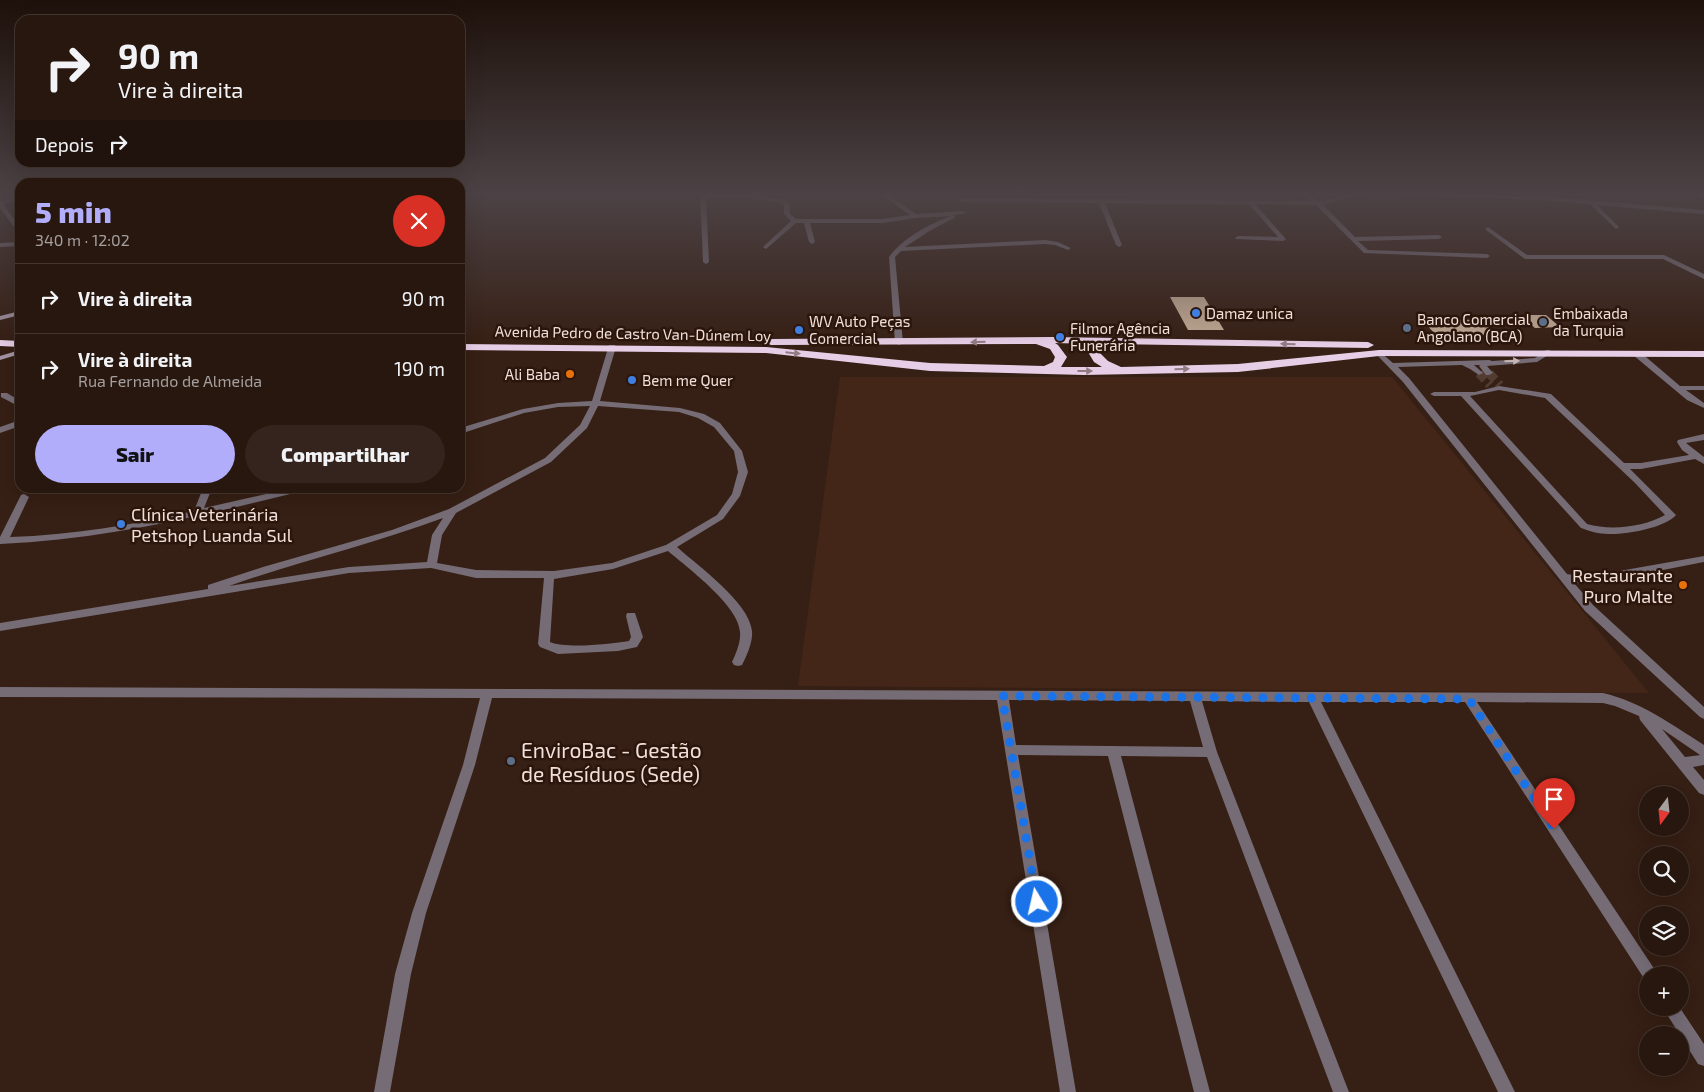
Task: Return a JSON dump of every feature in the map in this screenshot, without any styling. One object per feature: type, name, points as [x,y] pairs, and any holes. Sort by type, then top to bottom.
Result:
[{"type":"highway","points":[[0,337],[15,338]]},
{"type":"highway","name":"Avenida Pedro de Castro Van-Dúnem Loy","points":[[465,340],[898,343],[1119,340],[1337,345],[1704,347]]},
{"type":"highway","points":[[1027,340],[1046,343],[1057,349],[1061,354],[1061,360],[1055,366],[1037,371]]},
{"type":"highway","points":[[1119,340],[1099,344],[1094,348],[1094,355],[1100,362],[1108,366],[1133,371]]},
{"type":"highway","points":[[0,343],[15,344]]},
{"type":"highway","name":"Avenida Pedro de Castro Van-Dúnem Loy","points":[[465,347],[766,350],[895,364],[1037,371],[1238,368],[1379,354],[1392,359],[1549,352],[1704,354]]},
{"type":"street","points":[[0,245],[15,244]]},
{"type":"street","points":[[705,244],[706,262]]},
{"type":"street","points":[[766,247],[769,244]]},
{"type":"street","points":[[898,343],[892,257],[906,244]]},
{"type":"street","points":[[899,249],[1004,244]]},
{"type":"street","points":[[1058,244],[1068,248]]},
{"type":"street","points":[[1358,244],[1366,252],[1370,253],[1487,256]]},
{"type":"street","points":[[1508,244],[1525,257],[1667,258],[1704,277]]},
{"type":"street","points":[[0,318],[15,314]]},
{"type":"street","points":[[198,594],[259,572],[395,532],[452,511],[548,460],[584,426],[595,403],[612,347]]},
{"type":"street","points":[[1392,359],[1454,362],[1537,360],[1549,352]]},
{"type":"street","points":[[1636,353],[1678,388],[1704,406]]},
{"type":"street","points":[[0,358],[15,354]]},
{"type":"street","points":[[1392,359],[1406,380],[1589,608],[1704,714]]},
{"type":"street","points":[[1454,362],[1468,365],[1479,373]]},
{"type":"street","points":[[1488,373],[1483,366],[1489,362]]},
{"type":"street","points":[[1434,394],[1482,393],[1497,387],[1548,396],[1623,466],[1671,515],[1668,519],[1660,522],[1612,531],[1597,530],[1584,526],[1463,394]]},
{"type":"street","points":[[1678,388],[1704,388]]},
{"type":"street","points":[[4,395],[15,403]]},
{"type":"street","points":[[0,627],[349,570],[431,565],[476,574],[549,575],[614,566],[670,547],[720,517],[737,494],[743,472],[738,451],[717,425],[701,416],[680,410],[595,403],[558,405],[523,411],[465,428]]},
{"type":"street","points":[[0,430],[15,425]]},
{"type":"street","points":[[1700,459],[1681,442],[1704,437]]},
{"type":"street","points":[[1623,466],[1641,466],[1700,459]]},
{"type":"street","points":[[198,513],[205,493]]},
{"type":"street","points":[[1,541],[115,529],[198,513],[282,493]]},
{"type":"street","points":[[1,541],[24,497]]},
{"type":"street","points":[[431,565],[436,536],[452,511]]},
{"type":"street","points":[[670,547],[731,601],[741,616],[746,631],[744,647],[738,662]]},
{"type":"street","points":[[1563,576],[1591,580],[1704,559]]},
{"type":"street","points":[[549,575],[544,644],[558,650],[618,647],[632,644],[637,638],[632,616]]},
{"type":"street","points":[[0,692],[487,695],[1312,696],[1469,699],[1603,698],[1620,701],[1637,709],[1704,751]]},
{"type":"street","points":[[382,1092],[403,974],[419,913],[468,764],[487,695]]},
{"type":"street","points":[[1002,696],[1068,1092]]},
{"type":"street","points":[[1194,696],[1211,752],[1341,1092]]},
{"type":"street","points":[[1312,696],[1507,1092]]},
{"type":"street","points":[[1469,699],[1644,966]]},
{"type":"street","points":[[1637,709],[1704,789]]},
{"type":"street","points":[[1012,750],[1211,752]]},
{"type":"street","points":[[1113,751],[1202,1092]]},
{"type":"street","points":[[1683,763],[1704,760]]},
{"type":"street","points":[[1676,1016],[1704,1058]]},
{"type":"shaded area","points":[[840,377],[1392,377],[1649,693],[798,686]]},
{"type":"building","name":"Damaz unica","points":[[1170,297],[1204,297],[1224,330],[1188,330]]},
{"type":"building","name":"Embaixada da Turquia","points":[[1520,315],[1546,315],[1560,327],[1535,328]]},
{"type":"building","points":[[1421,319],[1482,320],[1498,335],[1436,335]]},
{"type":"tunnel","points":[[1479,373],[1490,385]]},
{"type":"tunnel","points":[[1489,373],[1500,385]]},
{"type":"place","name":"Damaz unica","points":[[1196,313]]},
{"type":"place","name":"Embaixada da Turquia","points":[[1543,322]]},
{"type":"place","name":"Banco Comercial Angolano (BCA)","points":[[1407,328]]},
{"type":"place","name":"WV Auto Peças Comercial","points":[[799,330]]},
{"type":"place","name":"Filmor Agência Funerária","points":[[1060,337]]},
{"type":"place","name":"Ali Baba","points":[[570,374]]},
{"type":"place","name":"Bem me Quer","points":[[632,380]]},
{"type":"place","name":"Clínica Veterinária Petshop Luanda Sul","points":[[121,524]]},
{"type":"place","name":"Restaurante Puro Malte","points":[[1683,585]]},
{"type":"place","name":"EnviroBac - Gestão de Resíduos (Sede)","points":[[511,761]]},
{"type":"route","points":[[1037,902],[1002,696],[1253,696],[1469,699],[1554,829]]}]
